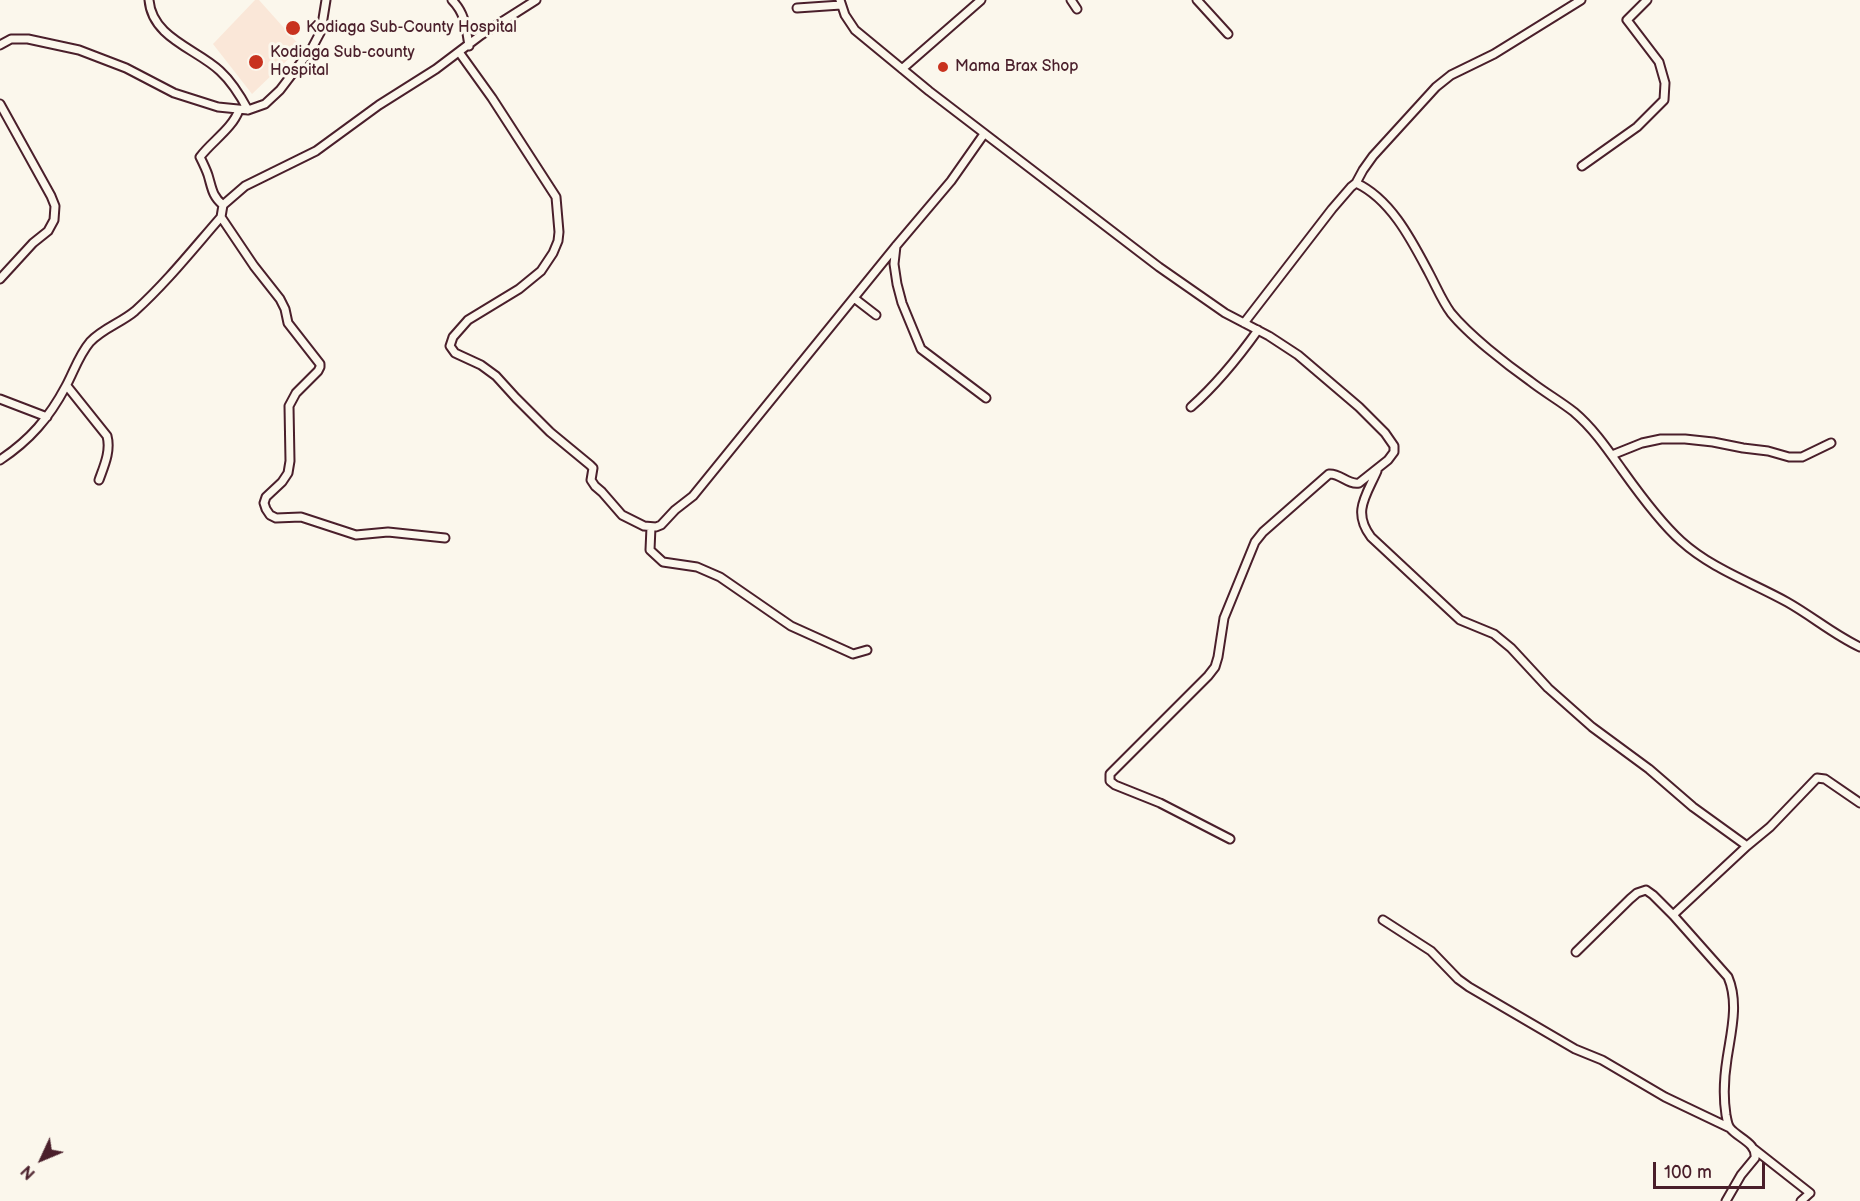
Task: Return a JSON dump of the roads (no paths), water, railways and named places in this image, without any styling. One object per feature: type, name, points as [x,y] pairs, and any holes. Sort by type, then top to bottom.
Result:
[{"type":"street","points":[[149,0],[155,17],[171,38],[219,70],[236,88],[248,110]]},
{"type":"street","points":[[0,45],[11,39],[28,39],[79,50],[126,68],[174,93],[218,107],[248,110],[265,104],[280,90],[312,48],[321,31],[326,0]]},
{"type":"street","points":[[0,460],[32,435],[47,417],[67,386],[80,356],[90,342],[132,313],[158,290],[221,217],[223,205],[245,186],[316,150],[469,46],[481,35],[536,0]]},
{"type":"street","points":[[902,69],[981,0]]},
{"type":"street","points":[[1071,0],[1077,9]]},
{"type":"street","points":[[1197,0],[1228,34]]},
{"type":"street","points":[[1244,323],[1332,209],[1356,183],[1362,170],[1373,156],[1436,87],[1451,75],[1494,54],[1581,0]]},
{"type":"street","points":[[1582,166],[1637,127],[1664,100],[1665,83],[1659,62],[1627,20],[1647,0]]},
{"type":"street","points":[[454,1],[463,15],[469,46]]},
{"type":"street","points":[[796,8],[841,3],[845,15],[855,30],[902,69],[1160,267],[1216,307],[1298,355],[1359,407],[1386,433],[1394,446],[1394,452],[1378,469],[1366,479],[1355,484],[1334,473],[1329,474],[1258,537],[1224,618],[1215,667],[1110,774],[1110,781],[1115,785],[1160,803],[1230,839]]},
{"type":"street","points":[[459,52],[492,98],[556,197],[559,232],[553,253],[541,271],[519,290],[468,320],[453,337],[450,346],[454,353],[481,365],[496,376],[550,432],[590,465],[591,480],[622,515],[644,526],[661,525],[693,496],[951,181],[984,134]]},
{"type":"street","points":[[0,104],[55,206],[54,220],[48,231],[33,243],[0,279]]},
{"type":"street","points":[[223,205],[211,192],[208,174],[200,157],[209,145],[231,125],[239,110]]},
{"type":"street","points":[[1356,183],[1386,205],[1406,232],[1450,311],[1463,326],[1528,380],[1575,413],[1597,435],[1680,540],[1700,556],[1785,601],[1860,647]]},
{"type":"street","points":[[221,217],[254,267],[280,299],[288,323],[320,364],[318,371],[296,393],[289,406],[290,461],[288,473],[266,497],[264,503],[270,515],[276,518],[301,517],[356,535],[388,532],[445,538]]},
{"type":"street","points":[[896,246],[894,264],[897,284],[902,303],[921,349],[986,398]]},
{"type":"street","points":[[854,298],[876,315]]},
{"type":"street","points":[[1191,407],[1209,391],[1242,354],[1258,330]]},
{"type":"street","points":[[67,386],[107,436],[109,444],[107,456],[99,480]]},
{"type":"street","points":[[0,399],[47,417]]},
{"type":"street","points":[[1612,455],[1642,443],[1685,439],[1768,451],[1789,457],[1802,457],[1831,443]]},
{"type":"street","points":[[1378,469],[1362,506],[1360,517],[1371,537],[1460,620],[1494,634],[1511,648],[1548,688],[1592,727],[1649,769],[1693,807],[1747,846]]},
{"type":"street","points":[[651,527],[650,550],[663,561],[697,567],[720,577],[790,626],[853,654],[867,650]]},
{"type":"street","points":[[1673,915],[1770,827],[1817,778],[1825,778],[1860,803]]},
{"type":"street","points":[[1575,952],[1630,899],[1642,891],[1649,891],[1728,977],[1732,987],[1733,1025],[1724,1086],[1725,1109],[1730,1128]]},
{"type":"street","points":[[1383,920],[1431,951],[1469,987],[1575,1049],[1602,1060],[1665,1097],[1730,1128],[1810,1193],[1801,1201]]},
{"type":"street","points":[[1726,1201],[1741,1175],[1755,1158],[1754,1149]]},
{"type":"place","name":"Kodiaga Sub-County Hospital","points":[[293,28]]},
{"type":"place","name":"Kodiaga Sub-county Hospital","points":[[256,62]]},
{"type":"place","name":"Mama Brax Shop","points":[[943,67]]}]
